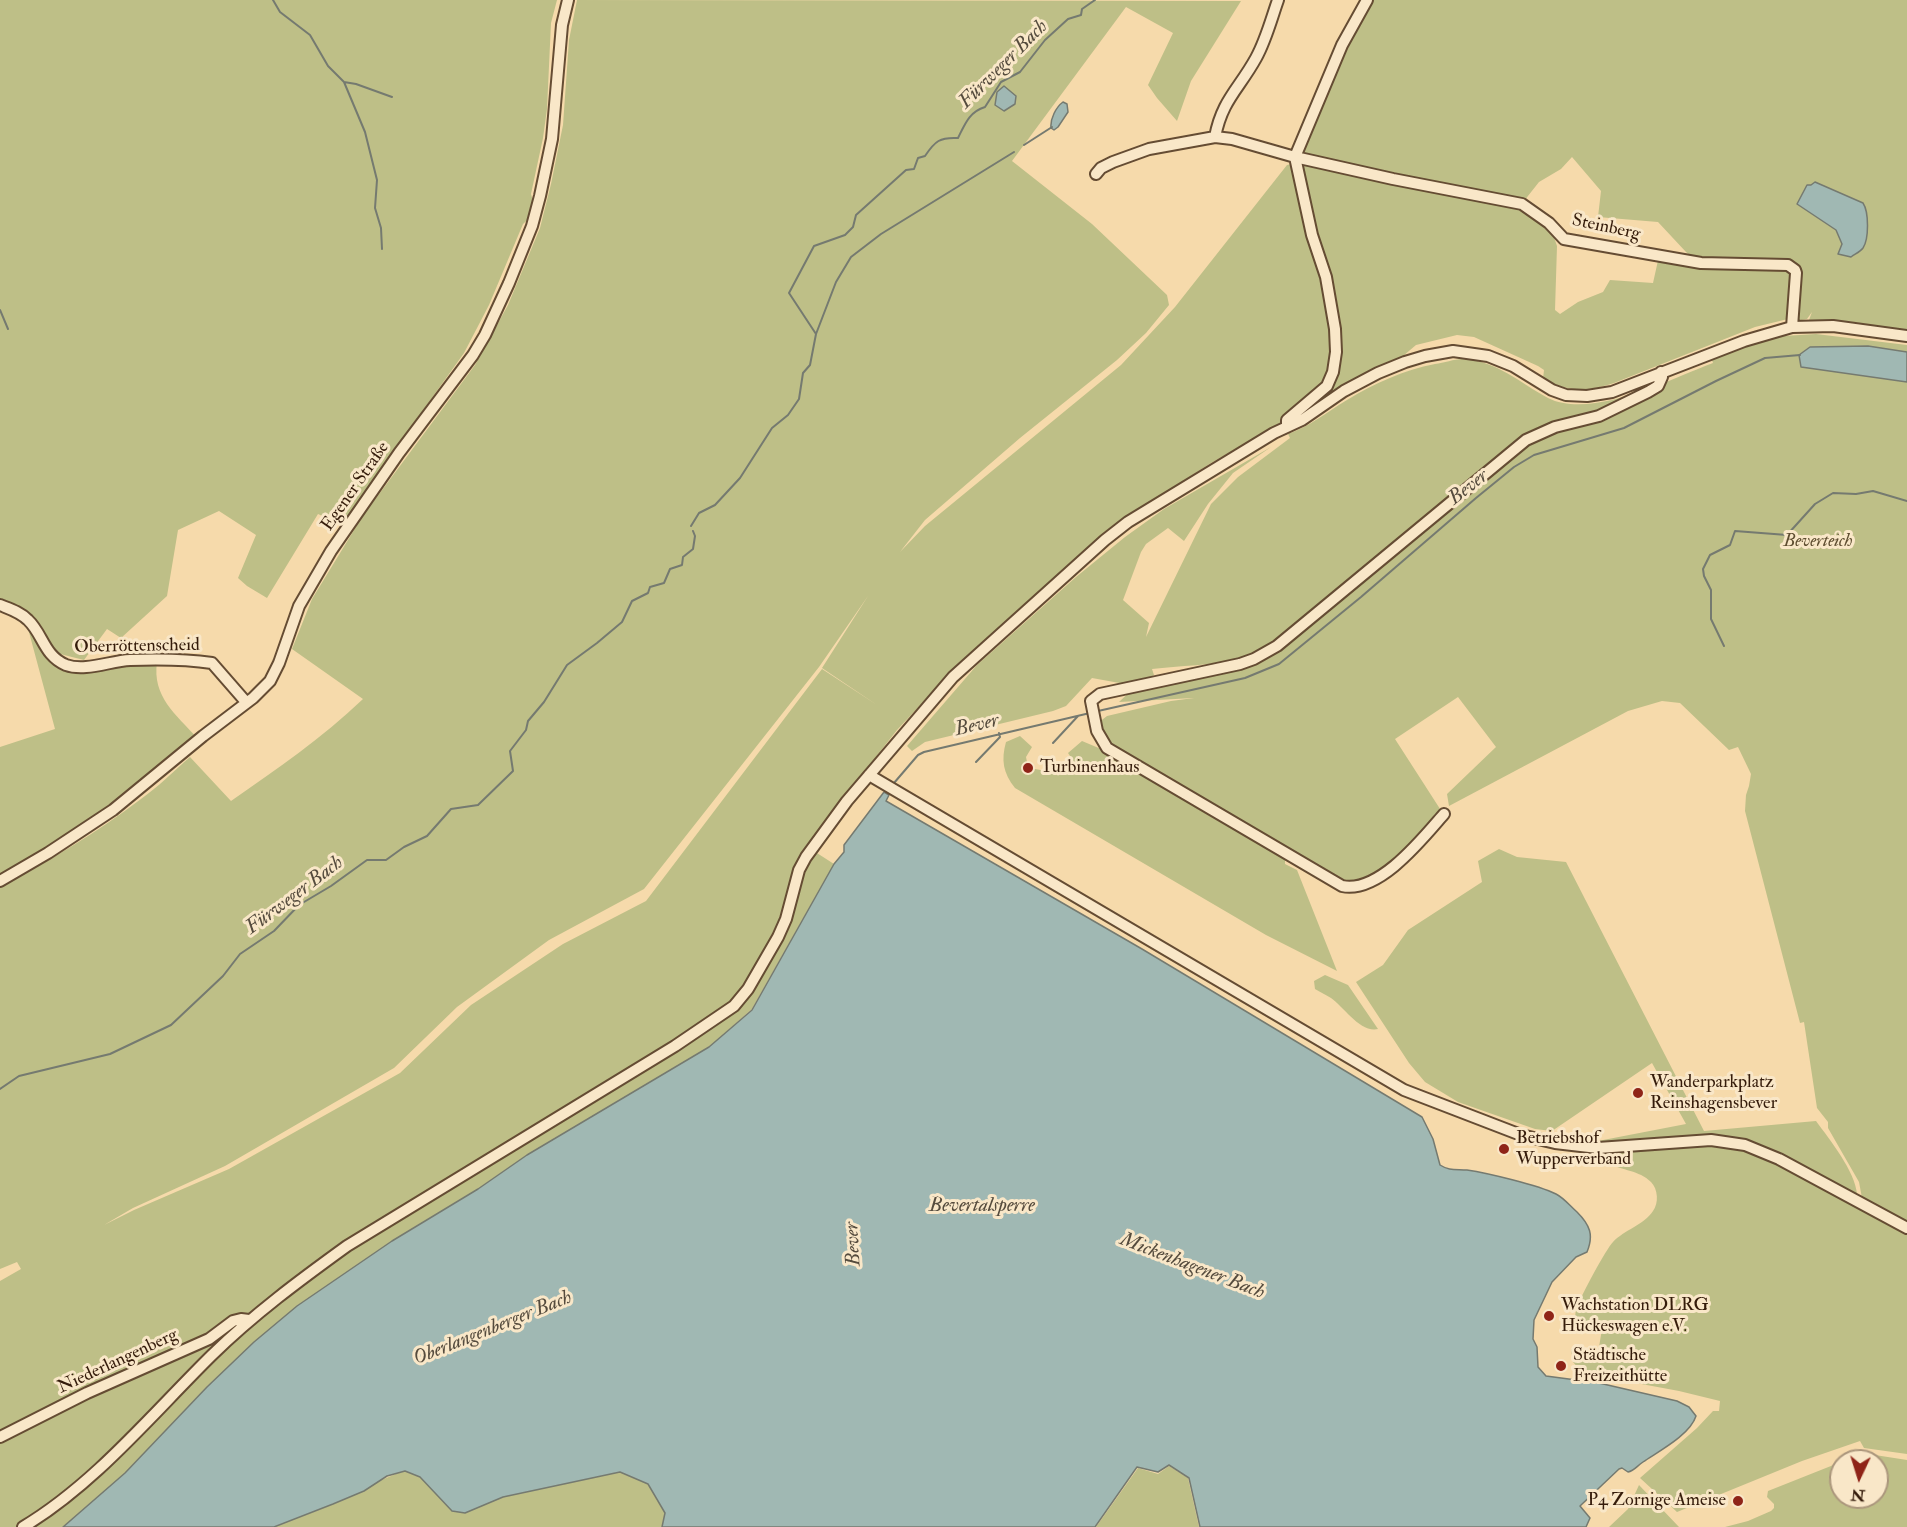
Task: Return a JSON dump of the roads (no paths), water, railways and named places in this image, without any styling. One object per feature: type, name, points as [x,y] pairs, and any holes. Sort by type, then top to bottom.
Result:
[{"type":"street","name":"Egener Straße","points":[[0,881],[48,854],[113,810],[264,688],[275,673],[299,606],[331,551],[393,462],[465,367],[497,310],[532,226],[540,196],[552,139],[562,25],[568,0]]},
{"type":"street","points":[[1096,174],[1101,168],[1113,162],[1149,149],[1215,137],[1217,123],[1225,104],[1264,42],[1278,0]]},
{"type":"street","points":[[1287,426],[1287,420],[1327,386],[1333,372],[1336,352],[1335,329],[1326,277],[1312,235],[1294,157],[1342,45],[1367,0]]},
{"type":"street","name":"Steinberg","points":[[1215,137],[1232,139],[1294,157],[1392,179],[1522,204],[1549,224],[1564,239],[1701,263],[1788,265],[1796,273],[1792,327]]},
{"type":"street","points":[[23,1527],[91,1478],[249,1320],[347,1245],[675,1046],[734,1006],[748,989],[778,937],[786,919],[796,880],[806,857],[869,775],[953,677],[1112,534],[1155,505],[1287,426],[1302,420],[1344,391],[1405,362],[1442,352],[1462,351],[1488,356],[1513,366],[1552,390],[1572,396],[1587,396],[1612,392],[1751,338],[1792,327],[1833,326],[1907,336]]},
{"type":"street","points":[[1444,814],[1421,840],[1386,872],[1358,886],[1342,885],[1107,748],[1099,737],[1091,706],[1092,699],[1100,694],[1240,664],[1277,646],[1526,440],[1555,427],[1599,416],[1637,398],[1658,386],[1662,377],[1661,372]]},
{"type":"street","name":"Oberröttenscheid","points":[[0,605],[16,611],[30,621],[49,654],[66,665],[86,667],[130,660],[212,663],[246,702]]},
{"type":"street","points":[[869,775],[1404,1090],[1521,1135],[1562,1145],[1598,1148],[1711,1140],[1745,1145],[1779,1159],[1907,1228]]},
{"type":"street","name":"Niederlangenberg","points":[[0,1437],[97,1389],[209,1339],[233,1321],[249,1320]]},
{"type":"water","points":[[1004,86],[1016,96],[1015,104],[1004,111],[995,105],[997,92]]},
{"type":"water","points":[[1063,102],[1067,104],[1068,112],[1054,130],[1051,128],[1053,117]]},
{"type":"water","points":[[1815,182],[1863,203],[1865,207],[1867,232],[1865,244],[1851,257],[1838,254],[1842,244],[1836,230],[1797,204],[1807,185]]},
{"type":"water","points":[[1868,346],[1907,352],[1907,382],[1801,367],[1799,355],[1810,347]]},
{"type":"water","name":"Bevertalsperre","points":[[884,792],[889,795],[886,801],[1142,949],[1422,1117],[1433,1139],[1440,1165],[1443,1167],[1512,1180],[1548,1191],[1562,1198],[1585,1221],[1590,1240],[1587,1252],[1576,1257],[1552,1282],[1534,1320],[1533,1339],[1537,1347],[1538,1367],[1546,1376],[1599,1383],[1677,1401],[1689,1407],[1696,1416],[1693,1423],[1673,1442],[1632,1471],[1619,1469],[1580,1506],[1590,1518],[1586,1527],[1200,1527],[1189,1478],[1169,1465],[1158,1472],[1137,1467],[1095,1527],[662,1527],[665,1513],[648,1484],[620,1472],[503,1497],[465,1513],[452,1511],[420,1477],[405,1471],[387,1476],[364,1491],[274,1527],[63,1527],[125,1473],[207,1387],[254,1342],[297,1306],[392,1241],[478,1189],[527,1155],[709,1047],[752,1010],[834,864],[844,852],[844,845]]},
{"type":"waterway","points":[[273,0],[280,12],[310,35],[328,66],[344,82],[365,132],[377,180],[375,208],[381,228],[382,249]]},
{"type":"waterway","name":"Fürweger Bach","points":[[691,526],[699,513],[715,505],[740,478],[772,428],[788,415],[799,399],[803,373],[810,365],[816,334],[789,293],[814,246],[845,235],[853,227],[856,215],[906,170],[914,169],[918,158],[925,156],[938,141],[958,138],[968,119],[985,107],[1001,82],[1020,72],[1045,40],[1068,19],[1081,15],[1082,9],[1095,0]]},
{"type":"waterway","points":[[344,82],[392,97]]},
{"type":"waterway","points":[[1024,145],[1052,127]]},
{"type":"waterway","points":[[816,334],[836,282],[851,257],[881,234],[1014,152]]},
{"type":"waterway","points":[[0,310],[8,329]]},
{"type":"waterway","name":"Bever","points":[[1098,711],[1245,678],[1279,664],[1476,498],[1514,467],[1534,455],[1624,428],[1765,358],[1800,355]]},
{"type":"waterway","points":[[1724,646],[1711,619],[1711,590],[1703,569],[1710,555],[1730,545],[1735,531],[1787,535],[1815,504],[1833,493],[1856,494],[1873,491],[1907,501]]},
{"type":"waterway","name":"Fürweger Bach","points":[[0,1089],[19,1076],[110,1054],[171,1025],[223,976],[240,954],[274,931],[299,905],[331,886],[367,860],[386,860],[404,847],[427,836],[451,809],[478,805],[513,771],[510,751],[567,665],[622,622],[632,601],[648,593],[650,587],[664,583],[670,569],[682,565],[683,557],[693,549],[695,536],[693,531]]},
{"type":"waterway","name":"Bever","points":[[894,783],[918,755],[924,752],[1090,713]]},
{"type":"waterway","name":"Bever","points":[[1053,743],[1078,716]]},
{"type":"waterway","points":[[976,762],[1000,737],[999,733]]},
{"type":"place","name":"Turbinenhaus","points":[[1028,768]]},
{"type":"place","name":"Wanderparkplatz Reinshagensbever","points":[[1638,1093]]},
{"type":"place","name":"Betriebshof Wupperverband","points":[[1504,1149]]},
{"type":"place","name":"Wachstation DLRG Hückeswagen e.V.","points":[[1549,1316]]},
{"type":"place","name":"Städtische Freizeithütte","points":[[1561,1366]]},
{"type":"place","name":"P4 Zornige Ameise","points":[[1738,1501]]},
{"type":"park label","name":"Beverteich","points":[[1818,542]]},
{"type":"water label","name":"Mickenhagener Bach","points":[[1192,1267]]},
{"type":"water label","name":"Oberlangenberger Bach","points":[[493,1329]]}]
